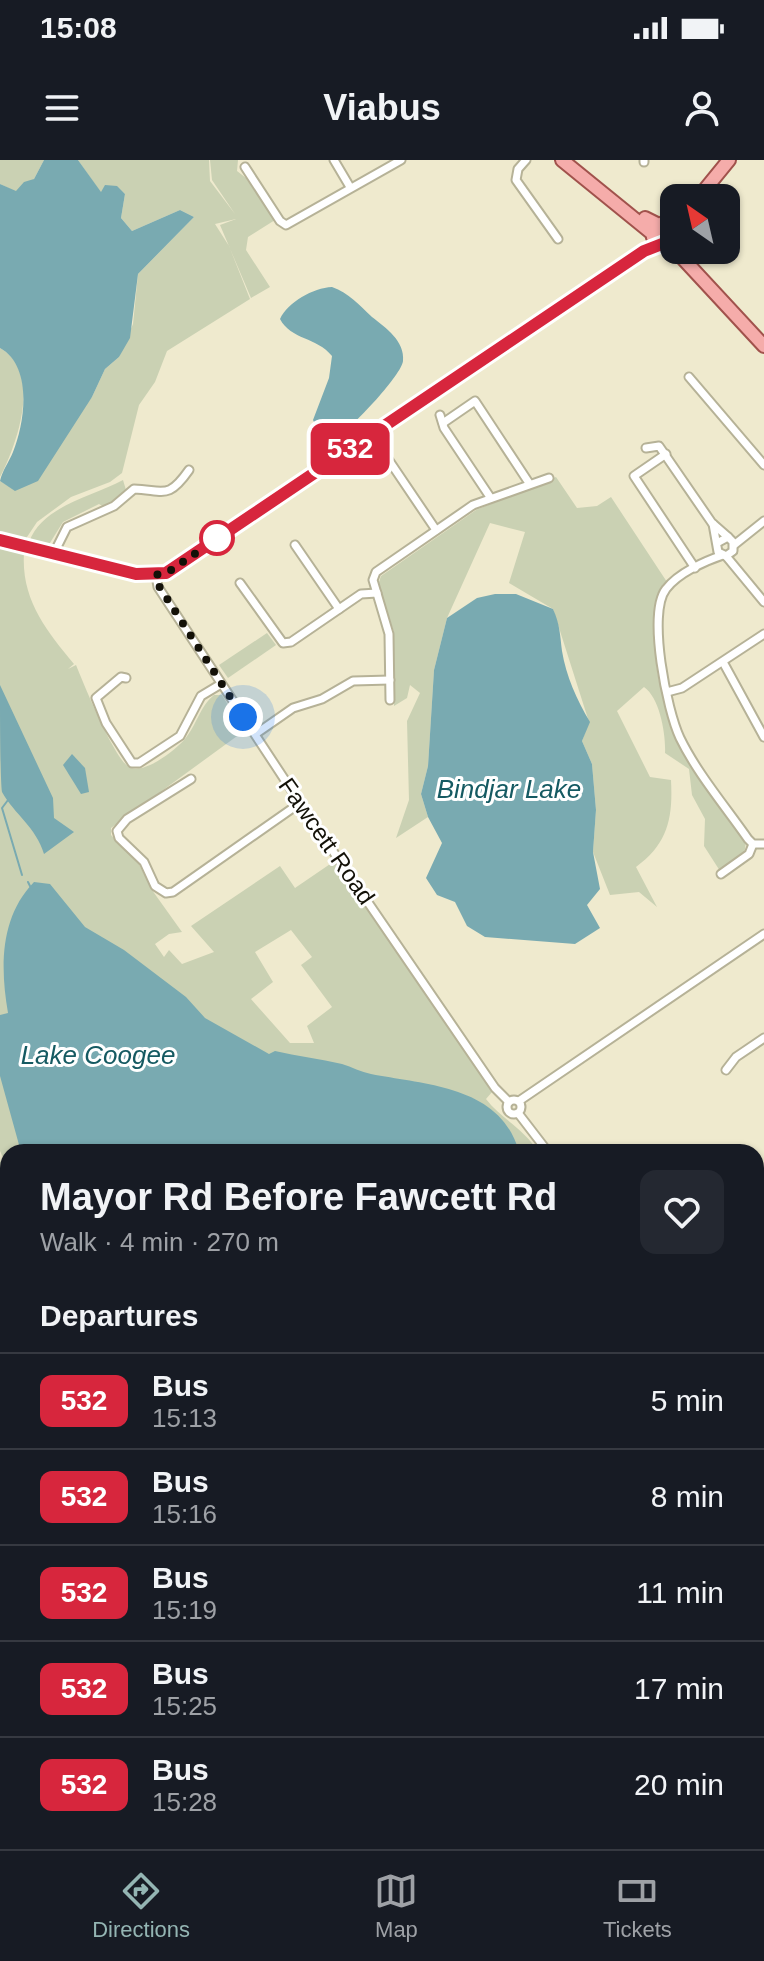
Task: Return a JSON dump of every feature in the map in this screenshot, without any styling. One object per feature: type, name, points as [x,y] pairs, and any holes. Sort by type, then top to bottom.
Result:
[{"type":"main road","points":[[562,160],[660,231]]},
{"type":"main road","points":[[709,184],[729,160]]},
{"type":"main road","points":[[0,540],[156,575],[183,562],[660,241]]},
{"type":"main road","points":[[685,264],[707,282]]},
{"type":"main road","points":[[694,264],[764,346]]},
{"type":"street","points":[[334,160],[350,187]]},
{"type":"street","points":[[245,167],[280,221],[286,225],[401,160]]},
{"type":"street","points":[[526,160],[518,169],[516,180],[558,239]]},
{"type":"street","points":[[689,377],[764,465]]},
{"type":"street","points":[[490,497],[441,419],[475,401],[529,483]]},
{"type":"street","points":[[646,448],[659,446],[666,454],[764,602]]},
{"type":"street","points":[[384,453],[436,530]]},
{"type":"street","points":[[666,454],[634,476],[695,568]]},
{"type":"street","points":[[54,553],[67,527],[114,506],[134,489],[157,494],[170,491],[189,470]]},
{"type":"street","points":[[390,700],[389,634],[373,580],[380,568],[490,497],[549,478]]},
{"type":"street","points":[[753,844],[681,741],[671,717],[657,636],[662,596],[667,588],[764,521]]},
{"type":"street","points":[[707,560],[716,544],[712,523]]},
{"type":"street","points":[[716,544],[729,547]]},
{"type":"street","points":[[716,544],[729,547]]},
{"type":"street","points":[[295,545],[339,609]]},
{"type":"street","name":"Fawcett Road","points":[[156,575],[158,587],[257,733],[300,803],[495,1088],[509,1102],[509,1112],[518,1113]]},
{"type":"street","points":[[240,583],[283,643],[291,642],[361,594],[377,593]]},
{"type":"street","points":[[667,692],[682,688],[764,634]]},
{"type":"street","points":[[723,662],[764,737]]},
{"type":"street","points":[[126,678],[121,677],[96,698],[106,723],[132,763],[139,763],[180,736],[201,696],[221,684]]},
{"type":"street","points":[[257,733],[293,708],[322,699],[353,681],[390,680]]},
{"type":"street","points":[[191,779],[179,783],[127,819],[117,831],[119,838],[144,862],[155,886],[166,893],[173,892],[300,803]]},
{"type":"street","points":[[753,844],[764,844]]},
{"type":"street","points":[[721,874],[749,854],[753,844]]},
{"type":"street","points":[[509,1102],[519,1101],[764,934]]},
{"type":"street","points":[[726,1070],[736,1057],[764,1038]]},
{"type":"street","points":[[519,1101],[522,1106],[518,1113],[542,1144]]},
{"type":"green space","points":[[0,160],[44,160],[34,179],[16,192],[0,184]]},
{"type":"green space","points":[[78,160],[209,160],[210,181],[235,214],[212,180],[210,160],[238,160],[237,171],[246,178],[275,220],[248,237],[246,250],[270,287],[251,298],[230,249],[250,299],[167,351],[155,382],[139,405],[122,473],[110,482],[71,497],[37,522],[25,540],[0,534],[0,481],[15,490],[92,397],[105,369],[119,357],[133,324],[138,274],[194,217],[180,210],[132,231],[121,218],[125,194],[116,186],[105,186],[101,193]],"holes":[[[236,219],[220,225],[229,246],[215,224]]]},
{"type":"green space","points":[[0,348],[13,359],[21,374],[23,391],[19,428],[0,477]]},
{"type":"green space","points":[[556,477],[577,508],[597,506],[611,497],[667,582],[658,600],[655,654],[668,712],[694,765],[746,842],[744,855],[720,871],[704,846],[705,819],[692,795],[689,769],[665,753],[658,708],[644,687],[617,711],[650,777],[671,780],[671,806],[662,839],[636,867],[657,907],[639,892],[610,895],[593,852],[596,810],[592,764],[582,741],[589,722],[553,609],[509,583],[525,532],[490,523],[447,618],[434,670],[428,766],[421,794],[428,817],[396,838],[409,800],[407,721],[420,693],[410,685],[407,698],[394,706],[394,632],[378,585],[381,576],[476,510]]},
{"type":"green space","points":[[123,480],[126,490],[104,507],[99,504],[63,522],[48,546],[29,542],[45,519],[57,511]]},
{"type":"green space","points":[[0,546],[24,553],[27,585],[37,613],[74,664],[68,669],[76,665],[117,753],[131,768],[152,764],[174,750],[214,695],[222,695],[244,731],[111,828],[111,835],[139,864],[152,890],[182,932],[169,934],[155,944],[164,957],[169,950],[182,964],[214,952],[191,926],[280,866],[295,888],[336,860],[492,1092],[486,1099],[532,1144],[0,1144]],"holes":[[[291,930],[312,957],[301,965],[332,1007],[307,1026],[314,1043],[290,1043],[251,999],[273,982],[255,952]]]},
{"type":"green space","points":[[267,633],[276,645],[228,678],[219,665]]},
{"type":"water","points":[[44,160],[78,160],[101,192],[105,185],[117,186],[125,194],[121,218],[132,231],[180,210],[194,217],[138,274],[130,338],[119,357],[105,369],[92,397],[38,481],[15,491],[0,481],[21,426],[23,396],[18,368],[11,356],[0,348],[0,184],[16,191],[24,182],[34,179]]},
{"type":"water","points":[[332,287],[354,300],[394,336],[403,354],[401,368],[386,388],[348,428],[333,435],[318,430],[313,420],[329,378],[332,356],[319,345],[291,331],[280,319],[302,297]]},
{"type":"water","name":"Bindjar Lake","points":[[516,594],[553,609],[569,679],[590,722],[582,741],[592,764],[596,810],[593,852],[600,889],[587,905],[600,928],[575,944],[485,937],[467,926],[455,902],[437,895],[426,878],[442,843],[428,817],[421,794],[428,766],[434,670],[447,618],[477,598]]},
{"type":"water","points":[[0,685],[53,798],[54,818],[74,832],[44,854],[36,836],[2,792]]},
{"type":"water","points":[[72,754],[85,768],[89,792],[81,794],[63,765]]},
{"type":"water","name":"Lake Coogee","points":[[34,882],[50,884],[85,927],[124,950],[186,997],[205,1018],[269,1054],[275,1051],[334,1062],[367,1073],[459,1092],[479,1101],[496,1114],[510,1130],[516,1144],[19,1144],[0,1076],[0,1015],[8,1013],[4,978],[5,943],[14,911]]},
{"type":"waterway","points":[[8,800],[2,808],[22,875]]},
{"type":"waterway","points":[[28,882],[30,886]]},
{"type":"bus line","name":"532","points":[[0,540],[136,574],[151,576],[166,573],[644,251],[660,243]]},
{"type":"route","points":[[217,538],[224,534],[171,570],[156,575],[157,583],[243,717]]}]
